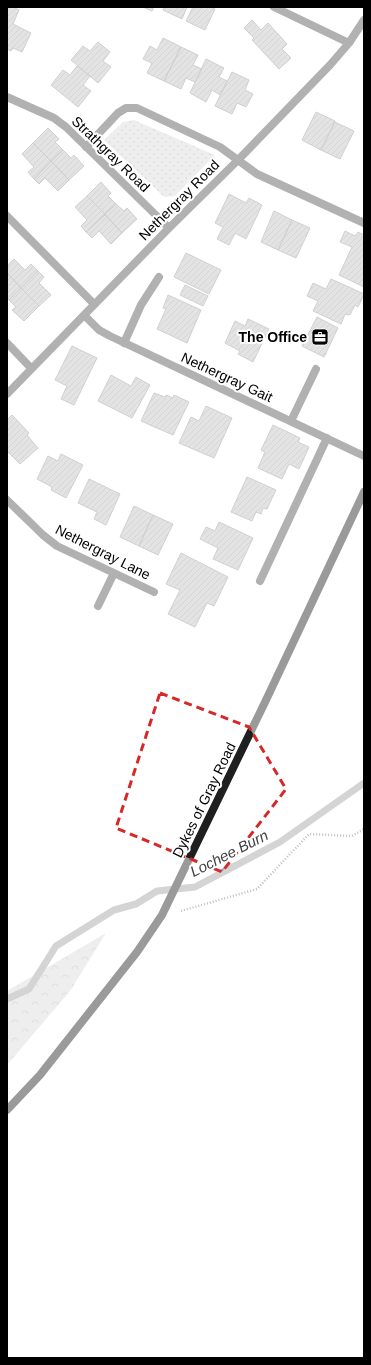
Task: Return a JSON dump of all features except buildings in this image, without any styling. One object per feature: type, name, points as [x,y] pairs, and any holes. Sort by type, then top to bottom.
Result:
[{"type":"street","points":[[274,7],[349,43]]},
{"type":"street","name":"Nethergray Road","points":[[7,394],[169,228],[238,160],[349,43],[364,20]]},
{"type":"street","name":"Strathgray Road","points":[[7,97],[54,118],[66,127],[169,228]]},
{"type":"street","points":[[86,147],[118,113],[126,108],[136,108],[220,147],[257,174],[364,223]]},
{"type":"street","points":[[7,216],[94,304]]},
{"type":"street","points":[[124,343],[141,305],[159,277]]},
{"type":"street","name":"Nethergray Gait","points":[[84,316],[99,330],[124,343],[364,456]]},
{"type":"street","points":[[7,343],[31,368]]},
{"type":"street","points":[[291,421],[316,369]]},
{"type":"street","points":[[260,581],[327,438]]},
{"type":"street","name":"Dykes of Gray Road","points":[[7,1110],[40,1075],[137,952],[162,915],[185,870],[364,492]]},
{"type":"street","name":"Nethergray Lane","points":[[7,500],[42,535],[57,546],[154,592]]},
{"type":"street","points":[[98,606],[114,573]]},
{"type":"path","points":[[176,912],[257,889],[309,834],[352,836],[364,829]]},
{"type":"highlighted area","points":[[160,693],[249,727],[286,789],[222,872],[116,828]]},
{"type":"green space","points":[[134,120],[215,155],[175,196],[164,197],[104,140],[123,122]]},
{"type":"green space","points":[[106,933],[70,991],[7,1065],[7,991]]},
{"type":"waterway","name":"Lochee Burn","points":[[7,999],[29,989],[56,946],[114,910],[136,904],[157,891],[195,887],[280,842],[364,783]]},
{"type":"place","name":"The Office","points":[[320,337]]}]
